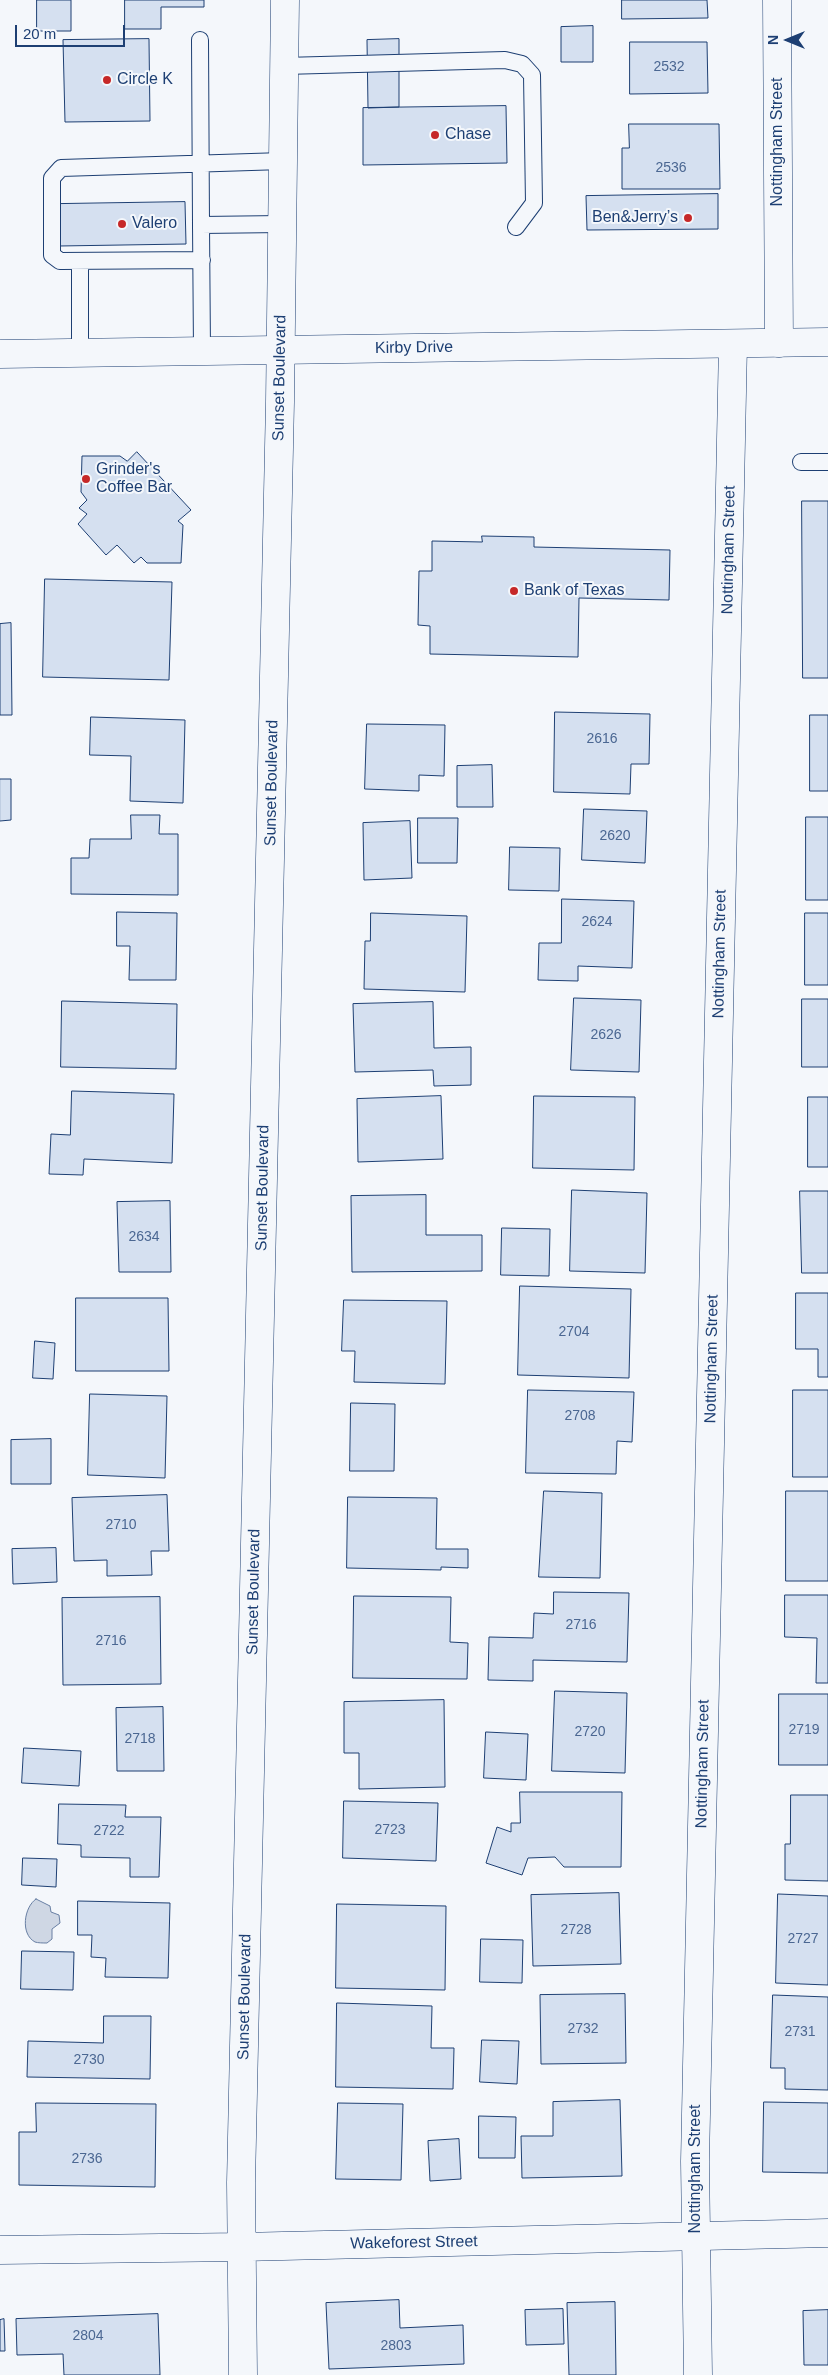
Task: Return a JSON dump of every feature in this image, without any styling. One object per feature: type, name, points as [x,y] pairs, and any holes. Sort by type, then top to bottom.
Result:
[{"type":"street","name":"Sunset Boulevard","points":[[243,2375],[241,2247],[281,350],[285,0]]},
{"type":"street","name":"Nottingham Street","points":[[777,0],[779,343]]},
{"type":"street","name":"Kirby Drive","points":[[0,354],[828,342]]},
{"type":"street","name":"Nottingham Street","points":[[698,2375],[695,2161],[733,344]]},
{"type":"street","name":"Wakeforest Street","points":[[0,2250],[241,2247],[828,2233]]},
{"type":"lane","points":[[200,40],[202,351]]},
{"type":"lane","points":[[284,66],[505,60],[522,64],[532,75],[534,203],[516,227]]},
{"type":"lane","points":[[202,260],[60,261],[52,254],[52,178],[61,168],[283,161]]},
{"type":"lane","points":[[201,225],[282,224]]},
{"type":"lane","points":[[80,261],[80,353]]},
{"type":"lane","points":[[801,462],[828,462]]},
{"type":"shaded area","points":[[36,1899],[50,1906],[51,1912],[59,1915],[60,1923],[52,1929],[52,1939],[47,1943],[35,1942],[27,1933],[26,1914]]},
{"type":"building","points":[[37,0],[71,0],[71,31],[37,31]]},
{"type":"building","points":[[125,0],[204,0],[204,7],[161,7],[161,29],[125,29]]},
{"type":"building","points":[[622,0],[707,0],[708,18],[622,19]]},
{"type":"building","points":[[593,26],[593,62],[561,62],[561,27]]},
{"type":"building","name":"Circle K","points":[[149,39],[150,121],[65,122],[63,40]]},
{"type":"building","points":[[399,39],[399,107],[368,108],[367,40]]},
{"type":"building","points":[[630,42],[707,42],[708,93],[630,94]]},
{"type":"building","name":"Chase","points":[[506,106],[507,163],[363,165],[363,108]]},
{"type":"building","points":[[629,124],[719,124],[720,189],[622,189],[622,148],[629,148]]},
{"type":"building","points":[[718,194],[718,229],[587,230],[586,196]]},
{"type":"building","name":"Valero","points":[[185,202],[186,244],[59,246],[59,204]]},
{"type":"building","points":[[137,452],[191,510],[178,521],[183,525],[181,563],[147,563],[141,557],[134,563],[117,545],[106,555],[78,524],[87,514],[79,508],[87,500],[81,492],[82,456],[120,456],[127,461]]},
{"type":"building","points":[[802,501],[828,501],[828,678],[803,678]]},
{"type":"building","points":[[482,536],[534,537],[534,547],[670,550],[669,600],[579,598],[578,657],[430,654],[430,626],[418,625],[419,571],[432,571],[432,541],[482,542]]},
{"type":"building","points":[[45,579],[172,582],[169,680],[43,677]]},
{"type":"building","points":[[11,623],[12,715],[0,715],[0,624]]},
{"type":"building","points":[[555,712],[650,714],[649,764],[631,764],[630,794],[554,792]]},
{"type":"building","points":[[810,715],[828,715],[828,791],[810,791]]},
{"type":"building","points":[[91,717],[185,720],[183,803],[130,801],[131,756],[90,755]]},
{"type":"building","points":[[367,724],[445,725],[444,776],[419,775],[419,791],[365,789]]},
{"type":"building","points":[[492,765],[493,807],[457,807],[457,766]]},
{"type":"building","points":[[0,779],[11,779],[11,820],[0,821]]},
{"type":"building","points":[[584,809],[647,811],[645,863],[582,860]]},
{"type":"building","points":[[131,815],[160,815],[159,834],[178,834],[178,895],[71,894],[71,858],[89,858],[90,839],[131,839]]},
{"type":"building","points":[[806,817],[828,817],[828,900],[806,900]]},
{"type":"building","points":[[418,818],[458,818],[457,863],[418,863]]},
{"type":"building","points":[[410,821],[412,878],[364,880],[363,823]]},
{"type":"building","points":[[510,847],[560,848],[559,891],[509,890]]},
{"type":"building","points":[[562,899],[634,901],[632,968],[578,966],[578,981],[538,980],[539,943],[561,943]]},
{"type":"building","points":[[117,912],[177,913],[176,980],[129,980],[130,946],[117,946]]},
{"type":"building","points":[[371,913],[467,916],[465,992],[364,989],[365,941],[370,941]]},
{"type":"building","points":[[805,913],[828,913],[828,985],[805,985]]},
{"type":"building","points":[[574,998],[641,1000],[639,1072],[571,1070]]},
{"type":"building","points":[[802,999],[828,999],[828,1067],[802,1067]]},
{"type":"building","points":[[62,1001],[177,1004],[176,1069],[61,1067]]},
{"type":"building","points":[[433,1002],[434,1048],[471,1047],[471,1085],[434,1086],[433,1070],[355,1072],[353,1004]]},
{"type":"building","points":[[72,1091],[174,1094],[172,1163],[84,1159],[83,1175],[49,1174],[51,1134],[70,1135]]},
{"type":"building","points":[[441,1096],[443,1159],[358,1162],[357,1099]]},
{"type":"building","points":[[534,1096],[635,1097],[634,1170],[533,1168]]},
{"type":"building","points":[[808,1097],[828,1097],[828,1167],[808,1167]]},
{"type":"building","points":[[572,1190],[647,1193],[645,1273],[570,1271]]},
{"type":"building","points":[[800,1191],[828,1191],[828,1273],[802,1273]]},
{"type":"building","points":[[426,1195],[426,1235],[482,1235],[482,1271],[352,1272],[351,1196]]},
{"type":"building","points":[[170,1201],[171,1272],[119,1272],[117,1202]]},
{"type":"building","points":[[502,1228],[550,1229],[549,1276],[501,1275]]},
{"type":"building","points":[[520,1286],[631,1289],[629,1378],[518,1375]]},
{"type":"building","points":[[796,1293],[828,1293],[828,1377],[818,1377],[818,1349],[796,1349]]},
{"type":"building","points":[[76,1298],[168,1298],[169,1371],[76,1371]]},
{"type":"building","points":[[344,1300],[447,1301],[445,1384],[354,1382],[355,1351],[342,1351]]},
{"type":"building","points":[[35,1341],[55,1343],[53,1379],[33,1378]]},
{"type":"building","points":[[528,1390],[634,1392],[632,1442],[617,1441],[616,1474],[526,1473]]},
{"type":"building","points":[[793,1390],[828,1390],[828,1477],[793,1477]]},
{"type":"building","points":[[90,1394],[167,1396],[165,1478],[88,1475]]},
{"type":"building","points":[[351,1403],[395,1404],[394,1471],[350,1471]]},
{"type":"building","points":[[51,1439],[51,1484],[11,1484],[11,1440]]},
{"type":"building","points":[[544,1491],[602,1493],[600,1578],[539,1577]]},
{"type":"building","points":[[786,1491],[828,1491],[828,1581],[786,1581]]},
{"type":"building","points":[[167,1495],[169,1551],[151,1551],[152,1575],[107,1576],[107,1560],[74,1561],[72,1498]]},
{"type":"building","points":[[348,1497],[437,1498],[436,1549],[468,1549],[468,1568],[441,1567],[441,1570],[347,1568]]},
{"type":"building","points":[[56,1548],[57,1582],[13,1584],[12,1549]]},
{"type":"building","points":[[554,1592],[629,1593],[627,1662],[533,1660],[533,1681],[488,1680],[489,1637],[533,1638],[534,1613],[553,1614]]},
{"type":"building","points":[[785,1595],[828,1595],[828,1683],[816,1683],[817,1638],[785,1637]]},
{"type":"building","points":[[354,1596],[451,1597],[450,1642],[468,1643],[467,1679],[353,1678]]},
{"type":"building","points":[[160,1597],[161,1684],[63,1685],[62,1598]]},
{"type":"building","points":[[555,1691],[627,1693],[625,1773],[552,1771]]},
{"type":"building","points":[[779,1694],[828,1694],[828,1765],[779,1765]]},
{"type":"building","points":[[444,1700],[445,1787],[359,1789],[359,1753],[344,1753],[344,1702]]},
{"type":"building","points":[[163,1707],[164,1771],[117,1771],[116,1708]]},
{"type":"building","points":[[486,1732],[528,1734],[526,1780],[484,1778]]},
{"type":"building","points":[[24,1748],[81,1751],[79,1786],[22,1783]]},
{"type":"building","points":[[520,1792],[622,1792],[621,1867],[564,1867],[555,1857],[528,1858],[522,1875],[486,1863],[497,1827],[511,1832],[511,1823],[520,1823]]},
{"type":"building","points":[[791,1795],[828,1795],[828,1881],[785,1880],[785,1844],[790,1844]]},
{"type":"building","points":[[344,1801],[438,1803],[436,1861],[343,1858]]},
{"type":"building","points":[[59,1804],[126,1805],[125,1817],[161,1817],[159,1877],[130,1877],[130,1858],[81,1857],[81,1845],[58,1844]]},
{"type":"building","points":[[23,1858],[57,1859],[56,1887],[22,1885]]},
{"type":"building","points":[[619,1893],[621,1964],[533,1966],[531,1895]]},
{"type":"building","points":[[778,1894],[828,1896],[828,1985],[776,1983]]},
{"type":"building","points":[[78,1901],[170,1903],[168,1978],[105,1977],[106,1958],[91,1957],[92,1935],[78,1935]]},
{"type":"building","points":[[337,1904],[446,1906],[445,1990],[336,1988]]},
{"type":"building","points":[[481,1939],[523,1940],[522,1983],[480,1982]]},
{"type":"building","points":[[22,1951],[74,1952],[73,1990],[21,1989]]},
{"type":"building","points":[[625,1994],[626,2063],[541,2064],[540,1995]]},
{"type":"building","points":[[773,1995],[828,1997],[828,2090],[785,2089],[785,2068],[771,2068]]},
{"type":"building","points":[[337,2003],[432,2006],[431,2048],[454,2048],[453,2089],[336,2087]]},
{"type":"building","points":[[104,2016],[151,2016],[150,2079],[27,2077],[28,2041],[103,2043]]},
{"type":"building","points":[[482,2040],[519,2041],[517,2084],[480,2082]]},
{"type":"building","points":[[620,2100],[622,2176],[522,2178],[521,2136],[553,2136],[553,2102]]},
{"type":"building","points":[[764,2102],[828,2103],[828,2173],[763,2172]]},
{"type":"building","points":[[36,2103],[156,2104],[155,2187],[19,2185],[19,2132],[36,2132]]},
{"type":"building","points":[[338,2103],[403,2104],[401,2180],[336,2179]]},
{"type":"building","points":[[479,2116],[516,2117],[515,2158],[479,2158]]},
{"type":"building","points":[[459,2139],[461,2179],[430,2181],[428,2141]]},
{"type":"building","points":[[399,2300],[400,2328],[463,2325],[464,2364],[329,2369],[326,2303]]},
{"type":"building","points":[[615,2302],[616,2375],[569,2375],[567,2303]]},
{"type":"building","points":[[563,2309],[564,2344],[526,2345],[525,2310]]},
{"type":"building","points":[[828,2310],[828,2365],[804,2365],[803,2311]]},
{"type":"building","points":[[158,2314],[160,2375],[64,2375],[63,2354],[17,2355],[16,2319]]},
{"type":"building","points":[[4,2319],[5,2351],[0,2351],[0,2320]]},
{"type":"place","name":"Circle K","points":[[107,80]]},
{"type":"place","name":"Chase","points":[[435,135]]},
{"type":"place","name":"Ben&Jerry’s","points":[[688,218]]},
{"type":"place","name":"Valero","points":[[122,224]]},
{"type":"place","name":"Grinder's Coffee Bar","points":[[86,479]]},
{"type":"place","name":"Bank of Texas","points":[[514,591]]}]
